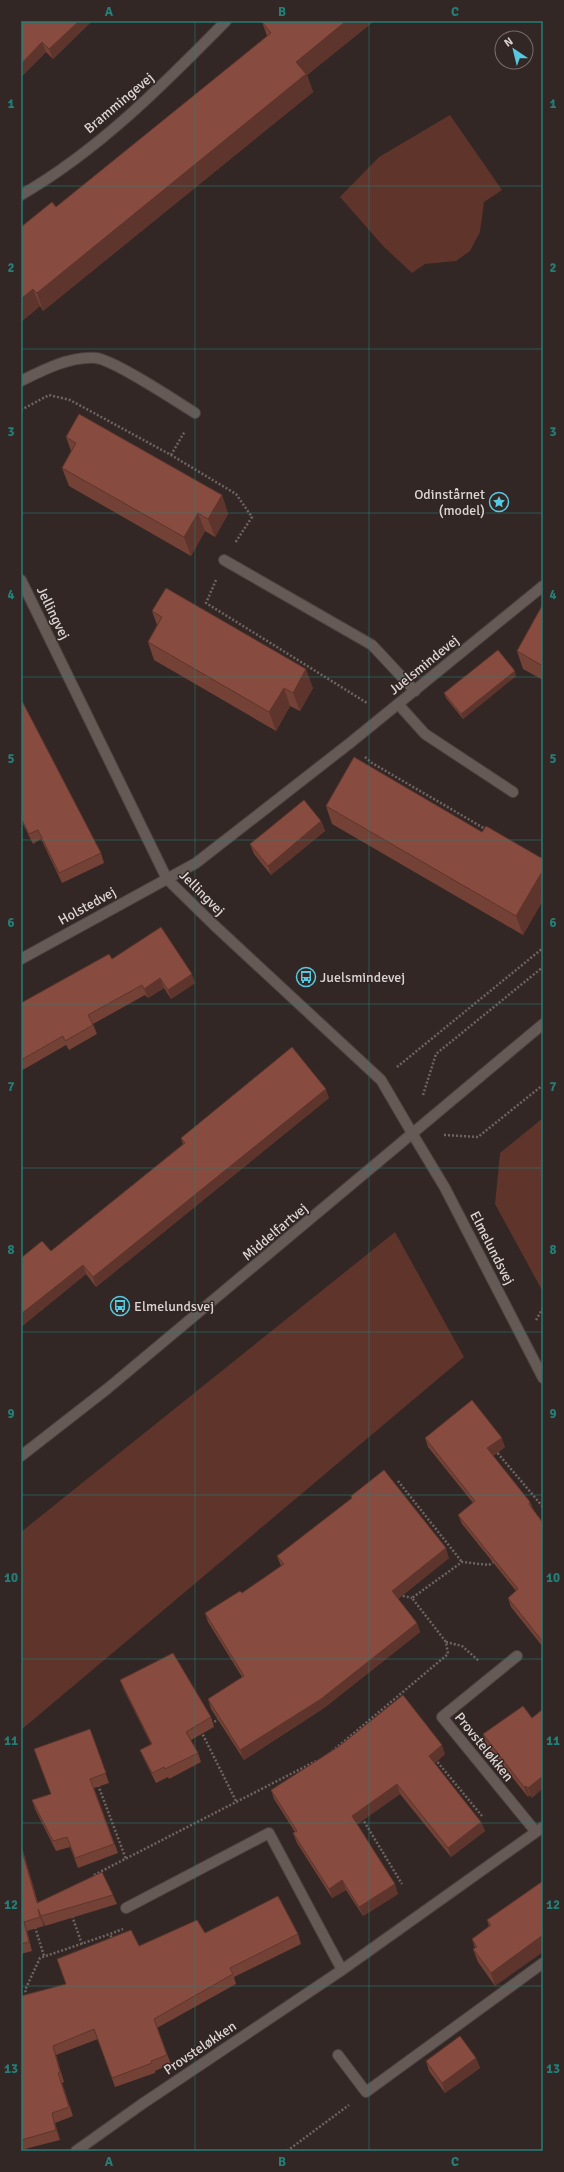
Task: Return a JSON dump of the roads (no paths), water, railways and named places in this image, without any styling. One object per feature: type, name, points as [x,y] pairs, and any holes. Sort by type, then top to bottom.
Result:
[{"type":"street","name":"Brammingevej","points":[[21,195],[54,175],[152,96],[226,21]]},
{"type":"street","points":[[21,381],[44,369],[70,361],[97,358],[116,366],[195,412]]},
{"type":"street","points":[[224,560],[372,645],[415,691]]},
{"type":"street","name":"Jellingvej","points":[[21,580],[167,879],[214,925],[381,1080],[412,1133]]},
{"type":"street","name":"Juelsmindevej","points":[[167,879],[196,863],[350,743],[543,586]]},
{"type":"street","points":[[398,704],[425,734],[513,792]]},
{"type":"street","name":"Holstedvej","points":[[21,959],[167,879]]},
{"type":"street","name":"Middelfartvej","points":[[21,1456],[107,1389],[343,1194],[412,1133],[543,1024]]},
{"type":"street","name":"Elmelundsvej","points":[[412,1133],[445,1188],[543,1378]]},
{"type":"street","name":"Provsteløkken","points":[[76,2151],[142,2104],[342,1970],[539,1830],[442,1717],[517,1656]]},
{"type":"street","points":[[126,1908],[269,1833],[342,1970]]},
{"type":"street","points":[[338,2055],[366,2092],[543,1964]]},
{"type":"place","name":"Odinstårnet (model)","points":[[499,502]]},
{"type":"place","name":"Juelsmindevej","points":[[306,977]]},
{"type":"place","name":"Elmelundsvej","points":[[120,1306]]}]
